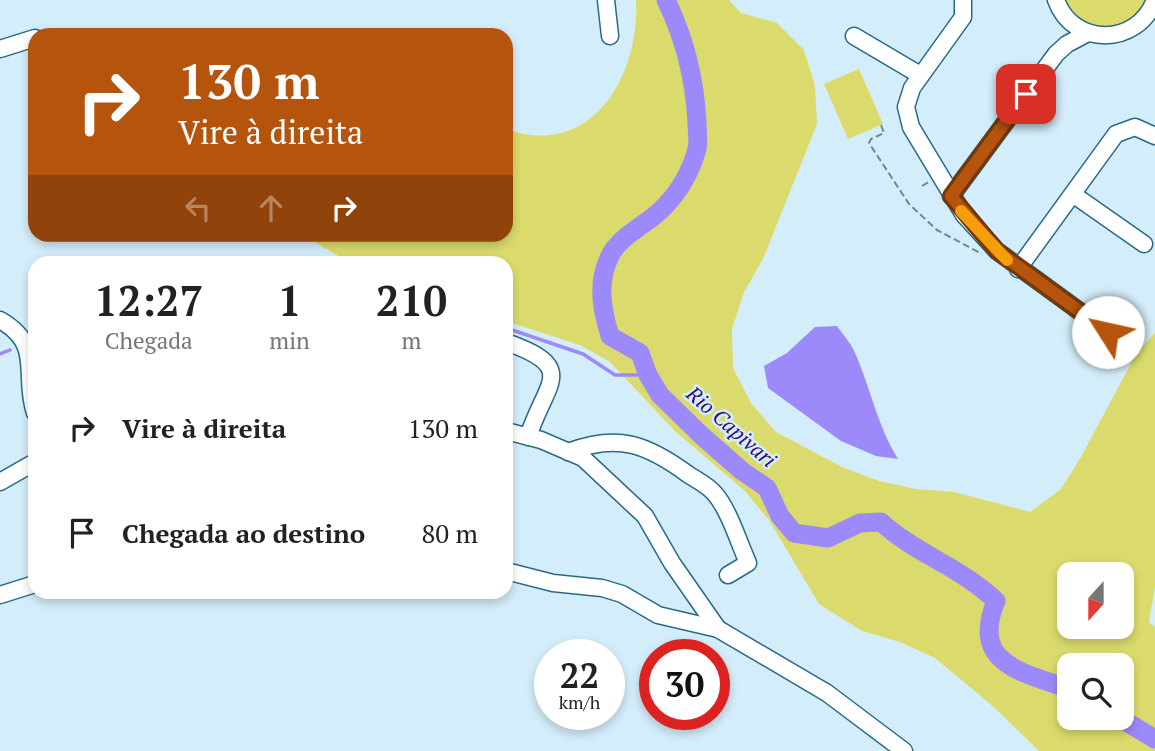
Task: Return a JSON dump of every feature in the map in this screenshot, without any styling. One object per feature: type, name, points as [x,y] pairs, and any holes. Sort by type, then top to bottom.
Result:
[{"type":"street","points":[[606,0],[610,36]]},
{"type":"street","points":[[963,0],[963,17],[920,75],[908,99],[907,117],[951,196],[981,234],[1018,269],[1108,332]]},
{"type":"street","points":[[1056,0],[1065,16],[1088,33],[1115,36],[1137,26],[1155,2]]},
{"type":"street","points":[[1056,54],[1065,16]]},
{"type":"street","points":[[1137,26],[1155,29]]},
{"type":"street","points":[[951,196],[1056,54],[1067,44],[1088,33]]},
{"type":"street","points":[[854,36],[920,75]]},
{"type":"street","points":[[0,49],[28,40]]},
{"type":"street","points":[[1018,269],[1116,134],[1135,127],[1155,136]]},
{"type":"street","points":[[1074,195],[1144,244]]},
{"type":"street","points":[[0,320],[14,328],[28,348]]},
{"type":"street","points":[[513,345],[533,352],[546,360],[550,367],[551,384],[542,398],[528,437]]},
{"type":"street","points":[[513,433],[583,458],[645,516],[672,563],[718,629]]},
{"type":"street","points":[[568,452],[591,443],[616,441],[639,445],[665,457],[715,494],[748,563],[728,575]]},
{"type":"street","points":[[0,482],[28,465]]},
{"type":"street","points":[[513,573],[553,583],[602,588],[622,594],[677,622],[718,629],[827,694],[904,751]]},
{"type":"street","points":[[0,595],[28,586]]},
{"type":"path","points":[[881,125],[884,132],[871,139],[869,144],[909,204],[937,230],[976,252],[987,255]]},
{"type":"path","points":[[922,186],[930,181]]},
{"type":"shaded area","points":[[636,0],[729,0],[741,13],[777,23],[804,50],[815,86],[817,124],[763,259],[744,292],[732,329],[733,368],[751,403],[776,432],[844,468],[879,481],[916,489],[954,492],[1030,512],[1061,489],[1137,352],[1155,333],[1155,586],[1149,622],[1155,627],[1155,751],[1039,751],[995,708],[935,658],[900,642],[862,631],[819,604],[769,520],[745,491],[675,431],[610,362],[580,345],[513,323],[513,256],[338,256],[315,242],[513,242],[513,130],[536,135],[563,132],[586,122],[605,104],[619,82],[629,56],[635,28]]},
{"type":"shaded area","points":[[1065,0],[1146,0],[1139,12],[1129,21],[1106,27],[1083,20]]},
{"type":"shaded area","points":[[859,69],[883,124],[848,139],[824,84]]},
{"type":"shaded area","points":[[837,326],[861,366],[885,433],[898,459],[876,456],[841,441],[768,388],[764,366],[787,353],[815,327]]},
{"type":"waterway","name":"Rio Capivari","points":[[666,0],[679,29],[691,75],[698,146],[688,173],[674,195],[663,208],[619,243],[609,258],[603,278],[602,297],[610,336],[640,353],[648,375],[660,395],[742,471],[767,488],[780,516],[794,533],[828,538],[860,523],[881,522],[909,543],[967,578],[996,601],[990,622],[990,639],[995,652],[1018,670],[1057,685]]},
{"type":"waterway","points":[[513,330],[583,354],[615,375],[648,375]]},
{"type":"waterway","points":[[0,354],[10,350]]},
{"type":"waterway","name":"Rio Capivari","points":[[1134,726],[1155,739]]},
{"type":"slow traffic","points":[[961,211],[1007,260]]},
{"type":"route","points":[[1026,94],[951,196],[964,215],[997,251],[1018,269],[1108,332]]}]
